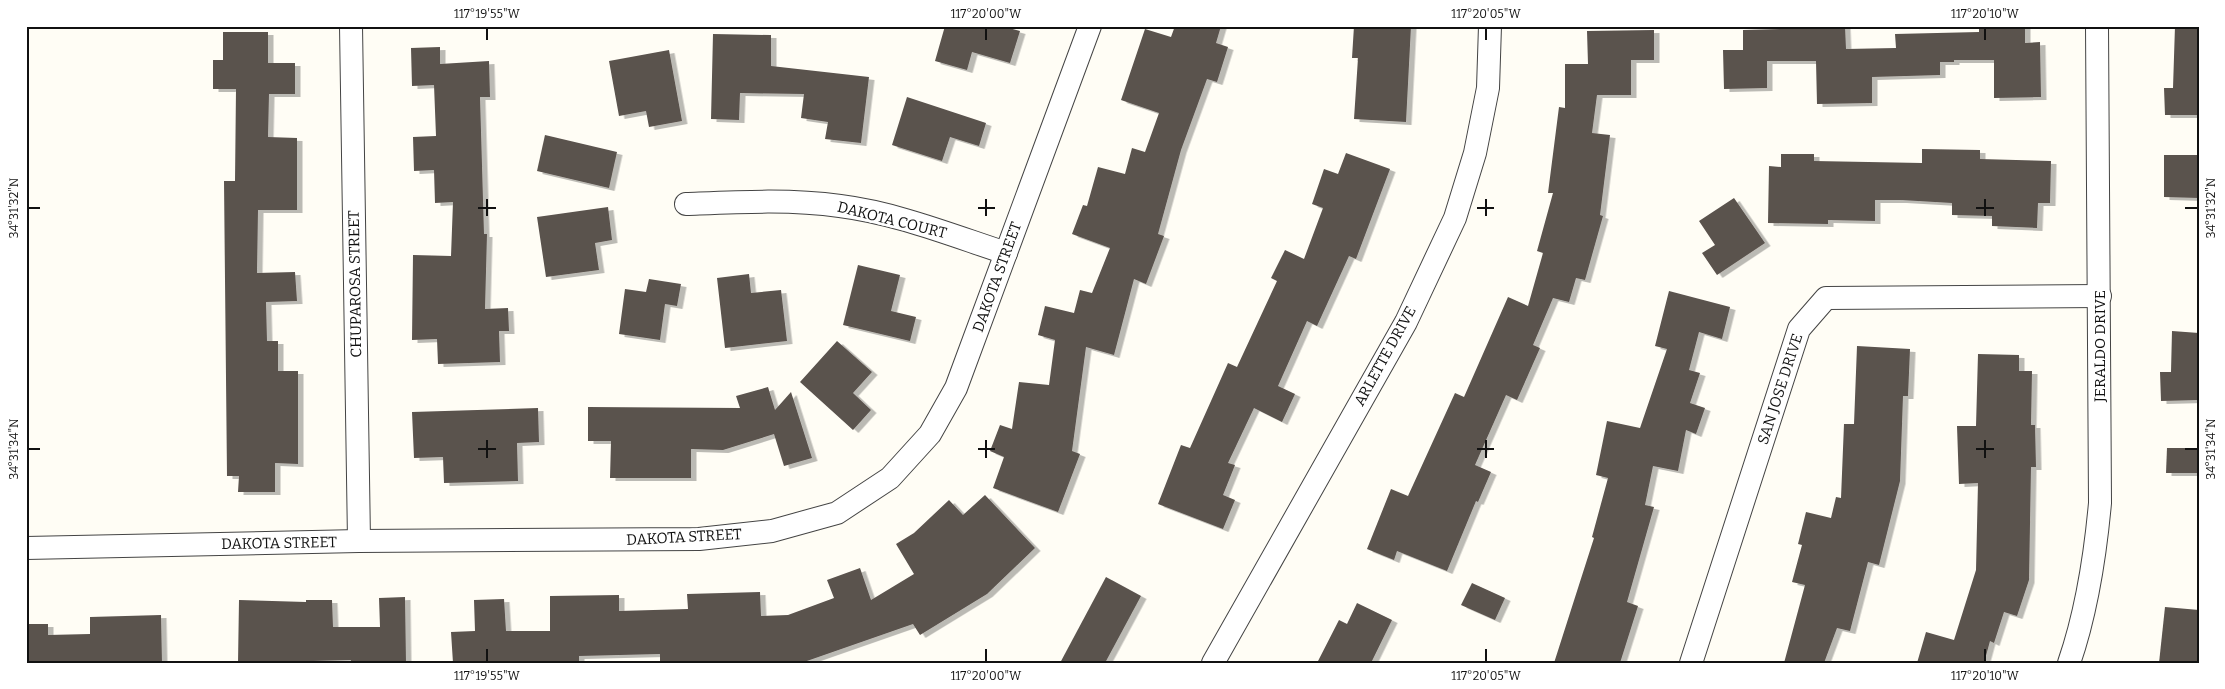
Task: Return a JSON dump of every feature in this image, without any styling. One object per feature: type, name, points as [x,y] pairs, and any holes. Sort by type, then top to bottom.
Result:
[{"type":"street","name":"CHUPAROSA STREET","points":[[351,26],[359,541]]},
{"type":"street","name":"DAKOTA STREET","points":[[26,548],[359,541],[699,539],[772,531],[837,513],[890,478],[930,434],[956,388],[1090,26]]},
{"type":"street","name":"ARLETTE DRIVE","points":[[1213,663],[1406,322],[1455,218],[1476,154],[1488,88],[1490,26]]},
{"type":"street","name":"JERALDO DRIVE","points":[[2068,663],[2080,630],[2094,562],[2100,503],[2097,26]]},
{"type":"street","name":"DAKOTA COURT","points":[[686,204],[758,201],[840,206],[915,222],[1006,252]]},
{"type":"street","name":"SAN JOSE DRIVE","points":[[1691,663],[1800,328],[1826,298],[2100,296]]},
{"type":"building","points":[[945,26],[1002,26],[1020,31],[1010,63],[972,52],[967,70],[935,61]]},
{"type":"building","points":[[1175,26],[1221,26],[1216,43],[1228,47],[1217,82],[1207,79],[1181,150],[1158,234],[1164,236],[1146,284],[1134,279],[1114,355],[1086,347],[1072,451],[1080,454],[1058,512],[993,488],[1004,457],[990,451],[1000,425],[1012,429],[1019,382],[1049,385],[1055,340],[1038,335],[1045,306],[1074,313],[1080,290],[1092,293],[1110,248],[1072,234],[1083,205],[1087,206],[1098,167],[1125,174],[1132,148],[1145,152],[1159,113],[1121,100],[1145,29],[1171,37]]},
{"type":"building","points":[[1354,26],[1411,26],[1406,122],[1354,119],[1358,58],[1352,58]]},
{"type":"building","points":[[1816,26],[1845,26],[1846,49],[1896,48],[1895,34],[1979,32],[1979,26],[2025,26],[2025,43],[2040,42],[2041,97],[1994,98],[1994,60],[1940,62],[1940,75],[1872,77],[1872,103],[1817,104],[1816,61],[1767,61],[1767,88],[1724,89],[1723,50],[1743,50],[1743,30],[1816,28]]},
{"type":"building","points":[[2175,26],[2199,26],[2199,115],[2165,115],[2164,88],[2173,88]]},
{"type":"building","points":[[1654,30],[1654,60],[1631,60],[1631,95],[1597,95],[1592,133],[1610,135],[1600,215],[1603,216],[1585,280],[1576,278],[1569,302],[1553,298],[1533,345],[1540,348],[1517,400],[1506,395],[1475,465],[1491,472],[1478,502],[1476,501],[1447,571],[1397,551],[1394,560],[1367,549],[1391,489],[1408,496],[1455,393],[1464,397],[1508,297],[1528,306],[1543,253],[1537,251],[1553,193],[1548,193],[1559,107],[1565,108],[1565,64],[1588,64],[1587,31]]},
{"type":"building","points":[[223,32],[268,32],[268,63],[295,63],[295,94],[269,94],[268,137],[297,138],[297,210],[258,210],[257,273],[295,272],[297,301],[266,302],[267,341],[278,341],[278,371],[298,371],[298,464],[275,463],[275,492],[238,492],[239,476],[227,476],[224,181],[235,181],[236,89],[213,89],[213,60],[223,60]]},
{"type":"building","points":[[713,34],[771,35],[771,66],[869,77],[861,143],[825,139],[828,122],[801,118],[804,94],[740,93],[739,120],[711,119]]},
{"type":"building","points":[[440,47],[440,64],[489,61],[490,97],[480,97],[484,234],[487,234],[485,309],[508,308],[509,331],[499,331],[500,362],[438,364],[437,339],[412,340],[413,255],[451,256],[453,202],[435,203],[434,170],[414,171],[413,137],[436,136],[434,85],[412,86],[411,48]]},
{"type":"building","points":[[669,50],[682,121],[649,127],[646,111],[619,116],[609,61]]},
{"type":"building","points":[[907,97],[986,123],[979,146],[950,137],[942,161],[892,145]]},
{"type":"building","points":[[545,135],[617,152],[609,188],[537,171]]},
{"type":"building","points":[[1922,149],[1980,150],[1980,159],[2051,161],[2050,203],[2038,203],[2037,228],[1992,226],[1992,216],[1952,215],[1952,203],[1901,200],[1875,200],[1875,221],[1828,220],[1828,224],[1768,223],[1769,166],[1781,167],[1781,154],[1814,154],[1814,161],[1922,163]]},
{"type":"building","points":[[1346,153],[1390,169],[1356,259],[1349,256],[1317,326],[1307,321],[1278,386],[1295,394],[1282,422],[1254,408],[1228,463],[1235,465],[1223,495],[1235,500],[1223,529],[1158,504],[1181,445],[1190,448],[1228,363],[1237,367],[1277,281],[1271,278],[1285,250],[1304,259],[1323,208],[1312,204],[1324,169],[1338,174]]},
{"type":"building","points":[[2164,155],[2199,155],[2199,198],[2164,197]]},
{"type":"building","points":[[1734,198],[1765,243],[1717,275],[1702,253],[1715,245],[1699,221]]},
{"type":"building","points":[[608,207],[612,240],[595,243],[599,270],[546,277],[537,217]]},
{"type":"building","points":[[858,265],[900,275],[891,311],[916,317],[910,341],[843,325]]},
{"type":"building","points":[[749,274],[751,293],[781,290],[787,341],[725,348],[717,278]]},
{"type":"building","points":[[649,279],[681,284],[677,306],[665,304],[660,340],[619,334],[625,289],[646,292]]},
{"type":"building","points":[[1669,291],[1730,307],[1722,339],[1699,332],[1689,370],[1700,373],[1690,403],[1705,408],[1696,434],[1686,430],[1678,471],[1653,466],[1645,505],[1654,507],[1627,602],[1638,606],[1620,663],[1554,663],[1594,538],[1592,537],[1608,478],[1596,475],[1607,421],[1640,428],[1667,349],[1655,346]]},
{"type":"building","points":[[2172,331],[2199,333],[2199,400],[2161,401],[2160,372],[2171,372]]},
{"type":"building","points":[[837,341],[872,372],[853,393],[871,410],[853,430],[800,382]]},
{"type":"building","points":[[1857,346],[1910,349],[1908,396],[1903,396],[1900,481],[1879,565],[1868,562],[1850,631],[1837,628],[1824,663],[1784,663],[1805,585],[1792,582],[1802,545],[1798,544],[1806,512],[1831,518],[1836,497],[1841,498],[1844,424],[1854,424]]},
{"type":"building","points":[[1978,354],[2019,355],[2019,371],[2032,371],[2031,425],[2035,425],[2036,467],[2031,467],[2029,580],[2017,616],[2004,612],[1994,643],[1990,641],[1984,663],[1917,663],[1926,632],[1954,640],[1976,570],[1978,483],[1959,484],[1957,426],[1976,426]]},
{"type":"building","points":[[768,387],[775,410],[791,392],[812,458],[784,466],[774,434],[723,450],[691,449],[691,478],[610,478],[611,441],[588,441],[588,407],[740,408],[736,396]]},
{"type":"building","points":[[538,408],[539,442],[517,443],[518,481],[444,483],[443,457],[414,458],[412,412]]},
{"type":"building","points":[[2167,448],[2199,448],[2199,473],[2166,473]]},
{"type":"building","points":[[985,495],[1035,548],[987,594],[920,635],[913,624],[804,662],[660,663],[660,654],[579,656],[579,663],[453,663],[451,632],[475,631],[474,600],[504,599],[506,631],[550,631],[550,596],[619,595],[619,611],[688,609],[687,594],[760,592],[761,616],[788,615],[834,598],[827,580],[860,568],[871,600],[914,574],[896,544],[914,533],[949,500],[963,515]]},
{"type":"building","points":[[1106,577],[1141,596],[1105,663],[1060,663]]},
{"type":"building","points":[[1472,583],[1505,598],[1495,620],[1461,605]]},
{"type":"building","points":[[405,597],[406,663],[351,663],[351,660],[238,663],[239,600],[306,602],[306,600],[332,600],[333,627],[380,627],[379,598]]},
{"type":"building","points":[[1357,603],[1392,620],[1371,663],[1317,663],[1339,620],[1347,624]]},
{"type":"building","points":[[2165,607],[2199,610],[2199,663],[2159,663]]},
{"type":"building","points":[[161,615],[162,663],[26,663],[26,624],[48,624],[48,635],[90,634],[90,617]]}]
